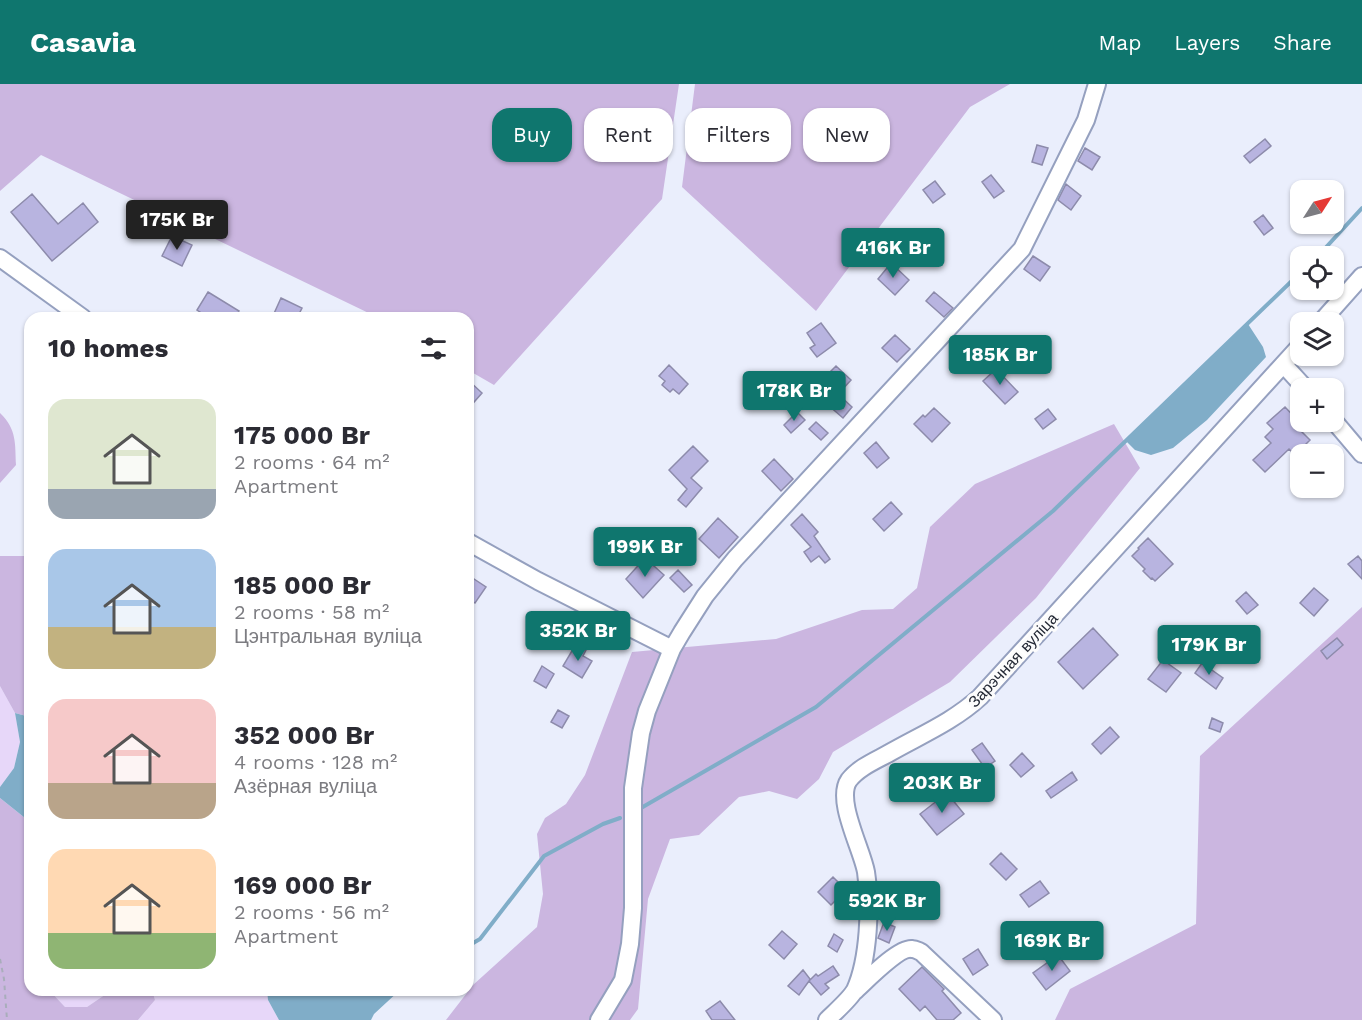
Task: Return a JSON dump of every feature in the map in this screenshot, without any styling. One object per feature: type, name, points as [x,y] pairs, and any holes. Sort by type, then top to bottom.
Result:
[{"type":"street","points":[[599,1020],[623,980],[630,944],[633,908],[633,788],[640,733],[672,650],[705,596],[735,559],[1022,249],[1086,120],[1098,84]]},
{"type":"street","points":[[0,258],[75,312]]},
{"type":"street","points":[[1330,312],[1362,276]]},
{"type":"street","name":"Зарэчная вуліца","points":[[827,1020],[854,992],[865,953],[868,917],[866,873],[845,801],[844,790],[849,781],[868,764],[961,713],[980,697],[1290,358]]},
{"type":"street","points":[[1284,365],[1296,378]]},
{"type":"street","points":[[1343,432],[1362,454]]},
{"type":"street","points":[[474,545],[672,650]]},
{"type":"street","points":[[854,992],[893,957],[912,949],[921,952],[993,1020]]},
{"type":"path","points":[[0,959],[7,1020]]},
{"type":"shaded area","points":[[0,84],[679,84],[673,125],[673,108],[584,108],[584,162],[667,162],[662,199],[494,385],[474,373],[474,312],[367,312],[41,155],[0,191]]},
{"type":"shaded area","points":[[695,84],[1010,84],[970,107],[816,311],[682,187],[685,162],[791,162],[791,108],[692,108]]},
{"type":"shaded area","points":[[0,413],[12,431],[16,465],[0,483]]},
{"type":"shaded area","points":[[1114,424],[1140,468],[1036,598],[950,682],[833,752],[819,779],[797,799],[769,791],[739,797],[699,835],[670,839],[648,899],[638,1009],[630,1020],[446,1020],[465,996],[474,996],[474,984],[537,927],[543,894],[537,834],[545,818],[566,804],[585,775],[632,652],[776,639],[862,610],[893,609],[917,588],[930,527],[975,484]]},
{"type":"shaded area","points":[[0,556],[24,556],[24,715],[15,713],[0,686]]},
{"type":"shaded area","points":[[1362,607],[1362,1020],[1055,1020],[1070,989],[1196,924],[1200,756]]},
{"type":"shaded area","points":[[0,686],[15,713],[20,742],[14,768],[0,787]]},
{"type":"shaded area","points":[[0,798],[24,817],[24,996],[55,996],[65,1007],[87,1007],[103,996],[154,996],[155,1000],[138,1020],[0,1020]]},
{"type":"shaded area","points":[[55,996],[103,996],[87,1007],[65,1007]]},
{"type":"shaded area","points":[[154,996],[268,996],[279,1020],[138,1020],[155,1000]]},
{"type":"water","points":[[1248,324],[1263,347],[1266,357],[1207,420],[1173,448],[1151,455],[1135,450],[1126,441]]},
{"type":"water","points":[[15,713],[24,715],[24,817],[0,798],[0,787],[14,768],[20,742]]},
{"type":"water","points":[[268,996],[394,996],[374,1014],[371,1020],[279,1020]]},
{"type":"building","points":[[1265,139],[1271,146],[1250,163],[1244,156]]},
{"type":"building","points":[[1037,145],[1048,148],[1042,165],[1032,162]]},
{"type":"building","points":[[1085,148],[1100,157],[1092,170],[1078,161]]},
{"type":"building","points":[[991,175],[1004,191],[994,198],[982,182]]},
{"type":"building","points":[[935,181],[945,194],[933,203],[923,190]]},
{"type":"building","points":[[1066,184],[1081,196],[1071,210],[1058,200]]},
{"type":"building","points":[[32,194],[58,224],[83,203],[98,222],[52,261],[11,212]]},
{"type":"building","points":[[1263,215],[1273,228],[1264,235],[1254,222]]},
{"type":"building","points":[[172,236],[192,245],[182,266],[162,256]]},
{"type":"building","points":[[1033,256],[1050,267],[1040,281],[1024,269]]},
{"type":"building","points":[[891,263],[909,280],[895,295],[878,279]]},
{"type":"building","points":[[208,292],[239,311],[200,312],[197,310]]},
{"type":"building","points":[[934,292],[953,308],[944,317],[926,301]]},
{"type":"building","points":[[281,298],[302,308],[300,312],[275,312]]},
{"type":"building","points":[[821,323],[836,343],[817,357],[810,348],[815,345],[807,333]]},
{"type":"building","points":[[895,335],[910,349],[897,362],[882,348]]},
{"type":"building","points":[[669,365],[688,384],[679,394],[673,389],[670,392],[662,385],[665,381],[659,376]]},
{"type":"building","points":[[836,366],[851,380],[841,391],[826,376]]},
{"type":"building","points":[[996,369],[1018,392],[1005,404],[983,381]]},
{"type":"building","points":[[474,386],[482,393],[474,402]]},
{"type":"building","points":[[838,394],[852,407],[843,418],[828,405]]},
{"type":"building","points":[[1285,407],[1290,412],[1290,432],[1302,432],[1310,440],[1306,444],[1290,444],[1290,450],[1265,472],[1253,460],[1271,443],[1265,437],[1273,429],[1267,423]]},
{"type":"building","points":[[934,408],[950,423],[932,442],[914,424]]},
{"type":"building","points":[[1048,409],[1056,419],[1043,429],[1035,419]]},
{"type":"building","points":[[797,412],[805,420],[791,433],[784,425]]},
{"type":"building","points":[[816,422],[828,433],[821,440],[809,429]]},
{"type":"building","points":[[876,442],[889,458],[877,468],[864,453]]},
{"type":"building","points":[[693,446],[708,461],[691,478],[702,488],[686,507],[678,500],[687,489],[669,470]]},
{"type":"building","points":[[774,459],[793,479],[781,491],[762,471]]},
{"type":"building","points":[[891,502],[902,514],[884,531],[873,519]]},
{"type":"building","points":[[802,514],[818,532],[814,536],[830,559],[825,563],[819,556],[811,562],[804,552],[811,547],[791,525]]},
{"type":"building","points":[[718,518],[738,537],[719,558],[699,539]]},
{"type":"building","points":[[1148,538],[1173,564],[1155,581],[1143,571],[1145,569],[1132,556]]},
{"type":"building","points":[[1358,556],[1362,561],[1362,579],[1348,564]]},
{"type":"building","points":[[645,558],[664,575],[643,598],[626,579]]},
{"type":"building","points":[[678,570],[692,585],[684,592],[670,578]]},
{"type":"building","points":[[474,579],[486,587],[474,602]]},
{"type":"building","points":[[1314,588],[1328,600],[1314,616],[1300,603]]},
{"type":"building","points":[[1246,592],[1258,605],[1247,614],[1236,601]]},
{"type":"building","points":[[1093,628],[1118,655],[1083,689],[1058,662]]},
{"type":"building","points":[[1337,638],[1343,645],[1327,659],[1321,651]]},
{"type":"building","points":[[576,644],[586,650],[583,656],[592,661],[582,678],[563,666]]},
{"type":"building","points":[[1163,660],[1181,673],[1166,692],[1148,679]]},
{"type":"building","points":[[1202,663],[1223,678],[1216,689],[1195,673]]},
{"type":"building","points":[[542,666],[554,674],[546,688],[534,681]]},
{"type":"building","points":[[558,710],[569,716],[562,728],[551,722]]},
{"type":"building","points":[[1212,718],[1223,723],[1220,732],[1209,728]]},
{"type":"building","points":[[1110,727],[1119,737],[1101,754],[1092,744]]},
{"type":"building","points":[[982,743],[995,761],[985,768],[972,750]]},
{"type":"building","points":[[1022,753],[1034,766],[1021,777],[1010,765]]},
{"type":"building","points":[[1072,772],[1077,780],[1051,798],[1046,791]]},
{"type":"building","points":[[947,793],[964,814],[937,835],[920,814]]},
{"type":"building","points":[[1001,853],[1017,869],[1006,880],[990,864]]},
{"type":"building","points":[[833,877],[846,890],[831,905],[818,892]]},
{"type":"building","points":[[1040,881],[1049,893],[1029,907],[1020,895]]},
{"type":"building","points":[[884,922],[895,927],[889,943],[878,938]]},
{"type":"building","points":[[782,931],[797,944],[784,959],[769,945]]},
{"type":"building","points":[[834,934],[843,940],[837,952],[828,946]]},
{"type":"building","points":[[978,949],[988,965],[973,975],[963,959]]},
{"type":"building","points":[[1058,955],[1070,971],[1046,990],[1033,973]]},
{"type":"building","points":[[833,966],[839,975],[825,984],[829,988],[821,995],[809,981],[816,974],[818,976]]},
{"type":"building","points":[[922,967],[944,989],[942,991],[961,1013],[953,1020],[937,1020],[925,1006],[920,1011],[899,989]]},
{"type":"building","points":[[803,970],[810,979],[799,995],[788,986]]},
{"type":"building","points":[[720,1001],[735,1020],[712,1020],[706,1011]]},
{"type":"waterway","points":[[1327,246],[1362,208]]},
{"type":"waterway","points":[[641,808],[816,707],[1053,511],[1290,283]]},
{"type":"waterway","points":[[474,942],[480,939],[544,856],[603,824],[620,818]]}]
